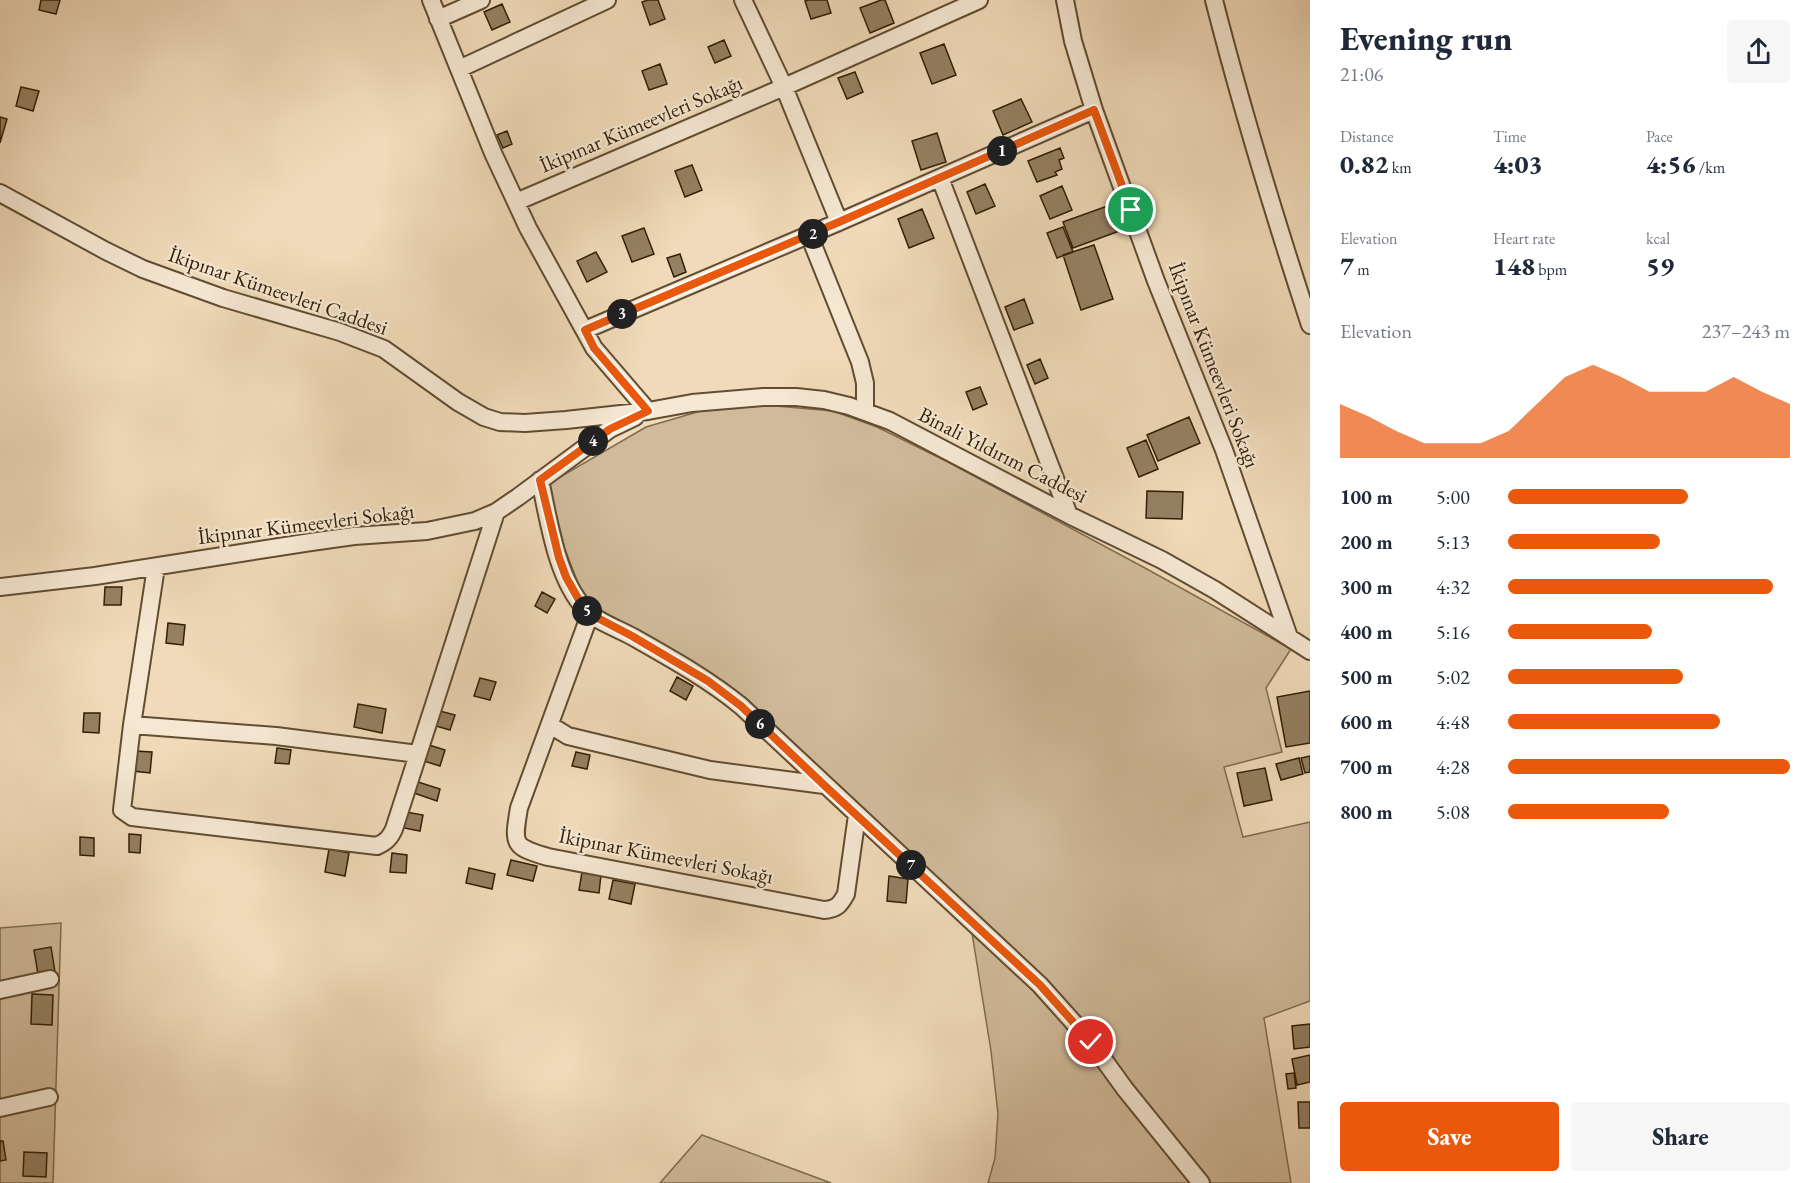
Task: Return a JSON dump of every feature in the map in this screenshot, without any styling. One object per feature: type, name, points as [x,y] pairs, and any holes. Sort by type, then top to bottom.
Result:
[{"type":"street","points":[[431,0],[493,153],[533,236],[594,348],[648,411]]},
{"type":"street","points":[[438,19],[481,0]]},
{"type":"street","points":[[459,69],[607,0]]},
{"type":"street","points":[[743,0],[784,87],[839,222]]},
{"type":"street","name":"İkipınar Kümeevleri Sokağı","points":[[516,202],[979,0]]},
{"type":"street","name":"İkipınar Kümeevleri Sokağı","points":[[1065,0],[1073,41],[1094,110],[1156,281],[1224,450],[1289,637]]},
{"type":"street","points":[[1214,0],[1258,161],[1310,325]]},
{"type":"street","points":[[585,330],[1094,110]]},
{"type":"street","points":[[940,178],[1069,515]]},
{"type":"street","name":"İkipınar Kümeevleri Caddesi","points":[[0,193],[106,251],[143,268],[214,295],[340,332],[384,349],[458,402],[484,417],[500,422],[525,423],[648,411]]},
{"type":"street","points":[[809,235],[860,362],[865,383],[865,411]]},
{"type":"street","name":"Binali Yıldırım Caddesi","points":[[648,411],[692,403],[763,397],[796,397],[824,400],[865,411],[1162,560],[1215,590],[1310,651]]},
{"type":"street","name":"İkipınar Kümeevleri Sokağı","points":[[0,587],[156,567],[312,542],[454,527],[496,512],[610,429],[648,411]]},
{"type":"street","points":[[540,480],[559,558],[566,577],[584,609],[724,692],[741,706],[1040,985],[1091,1042],[1158,1132],[1201,1183]]},
{"type":"street","points":[[156,567],[132,725],[122,810],[132,818],[377,846],[385,843],[391,837],[496,512]]},
{"type":"street","name":"İkipınar Kümeevleri Sokağı","points":[[590,614],[519,808],[516,828],[519,846],[526,851],[548,857],[834,909],[841,904],[846,894],[857,815]]},
{"type":"street","points":[[132,725],[276,736],[418,754]]},
{"type":"street","points":[[550,725],[568,736],[710,770],[824,785]]},
{"type":"street","points":[[0,990],[50,979]]},
{"type":"street","points":[[0,1108],[49,1097]]},
{"type":"shaded area","points":[[764,405],[833,411],[877,427],[946,461],[1291,649],[1266,688],[1282,752],[1224,767],[1243,837],[1310,822],[1310,1001],[1264,1018],[1291,1183],[988,1183],[995,1158],[998,1114],[991,1051],[972,933],[917,859],[745,697],[701,668],[594,608],[579,586],[565,549],[548,484],[646,427],[704,410]]},
{"type":"shaded area","points":[[61,923],[53,1183],[0,1183],[0,928]]},
{"type":"shaded area","points":[[702,1135],[831,1183],[660,1183]]},
{"type":"building","points":[[41,0],[60,0],[56,14],[39,10]]},
{"type":"building","points":[[658,0],[665,19],[650,25],[642,2]]},
{"type":"building","points":[[827,0],[831,13],[811,19],[805,1]]},
{"type":"building","points":[[885,0],[894,23],[870,33],[860,8]]},
{"type":"building","points":[[502,4],[510,22],[492,30],[484,12]]},
{"type":"building","points":[[724,40],[731,56],[715,63],[708,47]]},
{"type":"building","points":[[944,44],[956,75],[932,84],[920,53]]},
{"type":"building","points":[[660,64],[667,84],[649,90],[642,71]]},
{"type":"building","points":[[855,72],[863,92],[847,99],[838,78]]},
{"type":"building","points":[[21,87],[39,91],[33,111],[16,106]]},
{"type":"building","points":[[1021,99],[1032,122],[1003,135],[993,111]]},
{"type":"building","points":[[0,117],[7,119],[0,143]]},
{"type":"building","points":[[507,131],[512,144],[503,148],[497,135]]},
{"type":"building","points":[[937,133],[946,162],[921,170],[912,141]]},
{"type":"building","points":[[1060,148],[1064,158],[1059,160],[1062,169],[1055,172],[1057,175],[1037,182],[1028,161]]},
{"type":"building","points":[[692,165],[702,190],[685,197],[675,171]]},
{"type":"building","points":[[985,184],[995,206],[976,214],[967,192]]},
{"type":"building","points":[[1062,186],[1072,210],[1050,219],[1040,196]]},
{"type":"building","points":[[1113,204],[1122,230],[1073,248],[1063,222]]},
{"type":"building","points":[[922,209],[934,238],[909,248],[898,219]]},
{"type":"building","points":[[1063,227],[1073,252],[1057,258],[1047,233]]},
{"type":"building","points":[[644,228],[654,254],[632,262],[622,236]]},
{"type":"building","points":[[1094,245],[1113,299],[1081,310],[1063,255]]},
{"type":"building","points":[[596,252],[607,272],[587,282],[577,261]]},
{"type":"building","points":[[680,254],[686,272],[674,277],[667,258]]},
{"type":"building","points":[[1024,299],[1033,323],[1014,330],[1005,307]]},
{"type":"building","points":[[1040,359],[1048,378],[1035,384],[1027,365]]},
{"type":"building","points":[[980,387],[987,404],[973,410],[966,392]]},
{"type":"building","points":[[1189,417],[1200,443],[1158,461],[1147,435]]},
{"type":"building","points":[[1146,440],[1158,469],[1139,477],[1127,448]]},
{"type":"building","points":[[1147,491],[1183,492],[1182,519],[1146,518]]},
{"type":"building","points":[[105,587],[122,587],[121,605],[104,605]]},
{"type":"building","points":[[542,592],[555,599],[547,613],[535,606]]},
{"type":"building","points":[[168,623],[185,625],[183,645],[166,643]]},
{"type":"building","points":[[677,677],[693,686],[686,700],[670,691]]},
{"type":"building","points":[[480,678],[496,682],[490,700],[474,696]]},
{"type":"building","points":[[1310,691],[1310,743],[1286,747],[1277,697]]},
{"type":"building","points":[[358,704],[386,709],[382,733],[354,727]]},
{"type":"building","points":[[440,711],[455,715],[450,730],[436,726]]},
{"type":"building","points":[[84,713],[100,713],[99,733],[83,732]]},
{"type":"building","points":[[429,745],[445,750],[440,766],[424,761]]},
{"type":"building","points":[[277,748],[291,750],[289,764],[275,763]]},
{"type":"building","points":[[135,751],[152,752],[150,773],[133,771]]},
{"type":"building","points":[[576,752],[590,755],[587,769],[572,766]]},
{"type":"building","points":[[1310,756],[1310,772],[1305,773],[1301,758]]},
{"type":"building","points":[[1299,758],[1303,774],[1281,780],[1276,764]]},
{"type":"building","points":[[1265,768],[1272,800],[1244,806],[1237,773]]},
{"type":"building","points":[[418,782],[440,789],[437,801],[414,793]]},
{"type":"building","points":[[406,812],[423,815],[420,831],[404,828]]},
{"type":"building","points":[[129,834],[141,835],[140,853],[129,852]]},
{"type":"building","points":[[80,837],[94,838],[94,856],[80,855]]},
{"type":"building","points":[[329,849],[349,853],[345,876],[325,872]]},
{"type":"building","points":[[392,853],[407,855],[406,873],[390,872]]},
{"type":"building","points":[[511,860],[537,866],[533,881],[507,875]]},
{"type":"building","points":[[469,868],[495,874],[492,889],[466,883]]},
{"type":"building","points":[[582,872],[601,875],[599,893],[579,890]]},
{"type":"building","points":[[889,876],[908,879],[906,903],[887,901]]},
{"type":"building","points":[[613,880],[635,884],[631,904],[609,899]]},
{"type":"building","points":[[51,947],[55,972],[38,974],[34,950]]},
{"type":"building","points":[[32,994],[53,995],[52,1025],[31,1024]]},
{"type":"building","points":[[1310,1024],[1310,1047],[1294,1049],[1292,1026]]},
{"type":"building","points":[[1310,1055],[1310,1082],[1297,1085],[1292,1059]]},
{"type":"building","points":[[1294,1073],[1296,1088],[1288,1089],[1286,1074]]},
{"type":"building","points":[[1298,1102],[1310,1102],[1310,1128],[1299,1128]]},
{"type":"building","points":[[0,1141],[3,1141],[6,1160],[0,1161]]},
{"type":"building","points":[[24,1152],[47,1153],[46,1177],[23,1176]]},
{"type":"route","points":[[1091,1042],[1040,985],[741,706],[708,681],[584,609],[566,577],[559,558],[540,480],[610,429],[648,411],[594,348],[585,330],[1094,110],[1131,210]]}]
